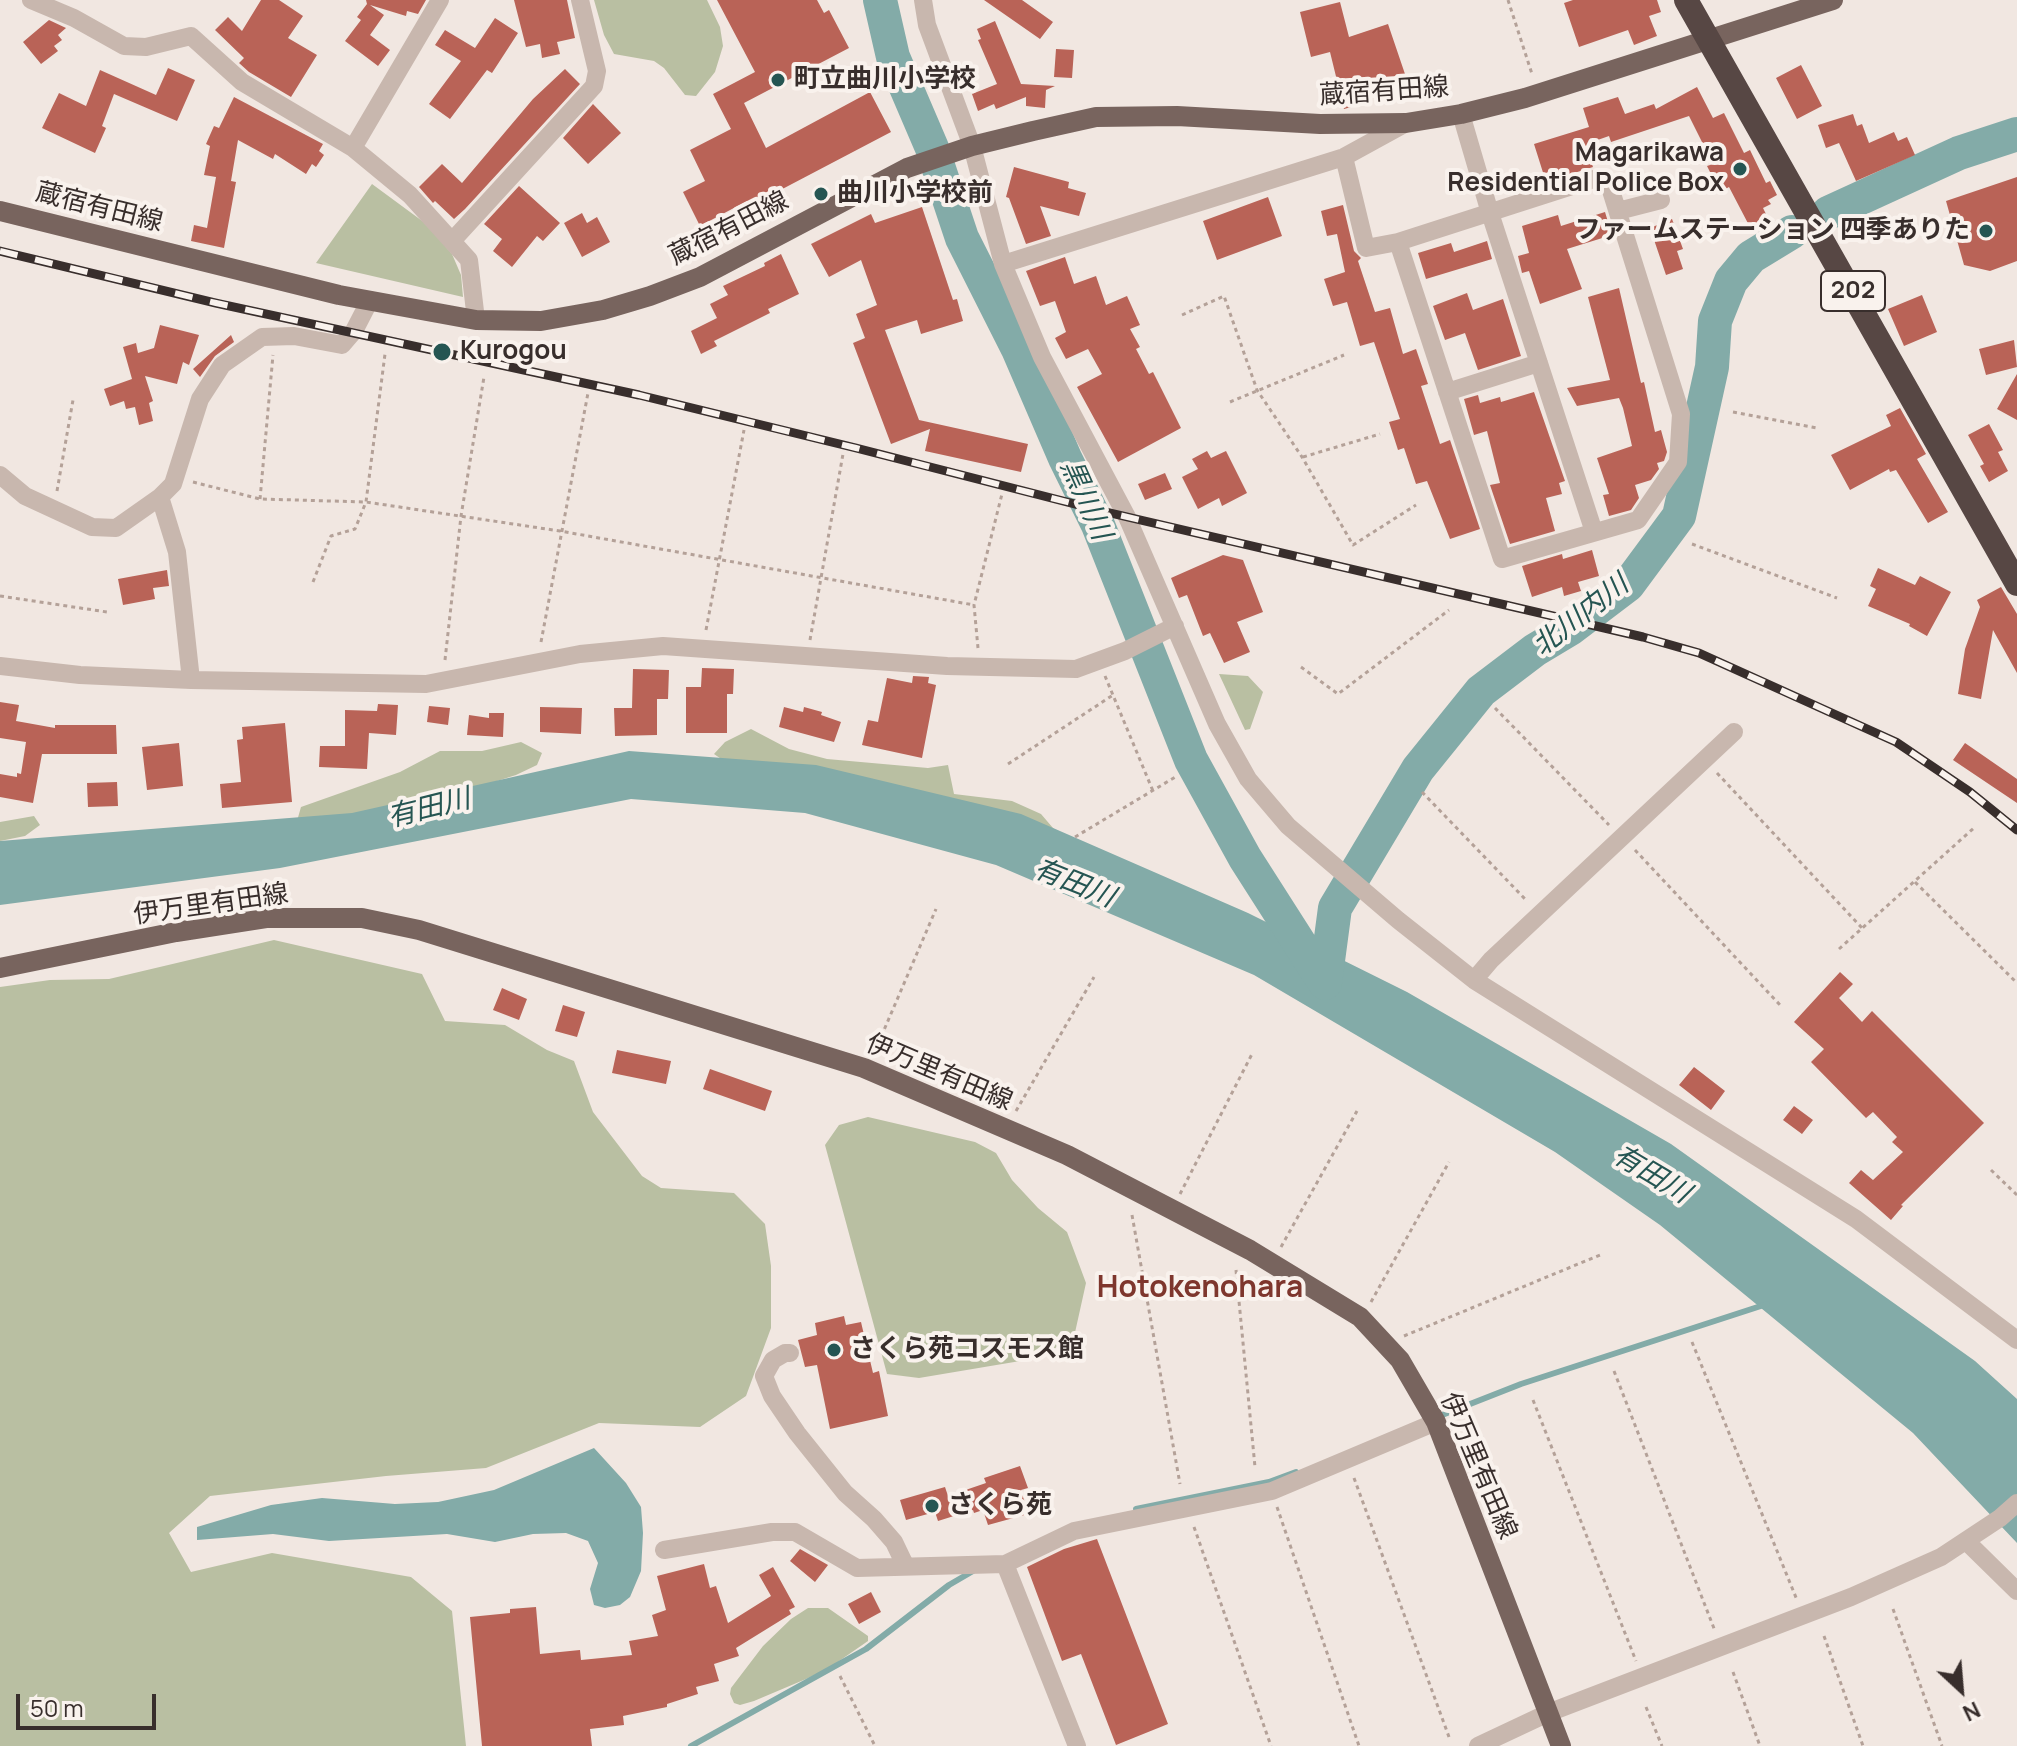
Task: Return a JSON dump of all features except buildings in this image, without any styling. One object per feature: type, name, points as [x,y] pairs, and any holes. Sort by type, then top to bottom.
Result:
[{"type":"highway","name":"202","points":[[1686,0],[2017,584]]},
{"type":"main road","name":"蔵宿有田線","points":[[0,211],[301,286],[476,320],[541,321],[603,310],[700,277],[907,168],[972,146],[1096,117],[1177,116],[1320,124],[1406,123],[1461,114],[1525,98],[1833,0]]},
{"type":"main road","name":"伊万里有田線","points":[[0,968],[176,932],[266,918],[362,918],[419,930],[849,1063],[1067,1155],[1250,1250],[1360,1317],[1400,1360],[1436,1422],[1561,1746]]},
{"type":"street","points":[[31,0],[74,18],[124,46],[146,47],[191,36],[242,82],[353,148],[410,195],[469,260],[476,320]]},
{"type":"street","points":[[353,148],[440,0]]},
{"type":"street","points":[[453,240],[594,86],[597,71],[580,0]]},
{"type":"street","points":[[923,0],[927,25],[972,146],[1003,264],[1042,357],[1127,517],[1171,627],[1217,724],[1248,779],[1288,826],[1474,980],[1856,1219],[2017,1340]]},
{"type":"street","points":[[1461,114],[1594,532]]},
{"type":"street","points":[[1003,264],[1344,157],[1406,123]]},
{"type":"street","points":[[1344,157],[1366,248],[1398,242],[1594,179],[1608,181],[1681,414],[1678,462],[1638,520],[1502,559],[1398,242]]},
{"type":"street","points":[[1618,211],[1661,200]]},
{"type":"street","points":[[0,475],[25,496],[92,527],[116,528],[173,484],[200,399],[222,365],[262,337],[294,336],[342,345],[354,331],[370,300]]},
{"type":"street","points":[[1447,392],[1539,363]]},
{"type":"street","points":[[160,497],[177,552],[191,680]]},
{"type":"street","points":[[0,666],[80,675],[191,680],[426,684],[580,654],[663,646],[947,666],[1076,669],[1125,651],[1171,627]]},
{"type":"street","points":[[1474,980],[1491,960],[1734,732]]},
{"type":"street","points":[[790,1353],[773,1360],[764,1376],[772,1396],[845,1493],[894,1542],[905,1565]]},
{"type":"street","points":[[664,1550],[772,1532],[795,1532],[857,1568],[1005,1564],[1074,1531],[1272,1491],[1436,1422]]},
{"type":"street","points":[[1478,1746],[1548,1713],[1851,1597],[1941,1557],[2017,1503]]},
{"type":"street","points":[[1972,1537],[2017,1591]]},
{"type":"street","points":[[1005,1564],[1077,1746]]},
{"type":"path","points":[[1516,0],[1508,1],[1532,74]]},
{"type":"path","points":[[1182,315],[1224,296],[1257,390],[1302,457],[1353,545],[1416,505]]},
{"type":"path","points":[[260,499],[273,353]]},
{"type":"path","points":[[313,582],[331,536],[355,529],[366,502],[385,354]]},
{"type":"path","points":[[1230,402],[1344,355]]},
{"type":"path","points":[[445,660],[461,516],[484,377]]},
{"type":"path","points":[[541,642],[588,393]]},
{"type":"path","points":[[57,495],[73,400]]},
{"type":"path","points":[[1733,412],[1817,428]]},
{"type":"path","points":[[704,639],[744,430]]},
{"type":"path","points":[[1302,457],[1380,434]]},
{"type":"path","points":[[809,644],[843,454]]},
{"type":"path","points":[[193,482],[260,499],[366,502],[560,531],[974,605]]},
{"type":"path","points":[[978,652],[974,605],[1002,494]]},
{"type":"path","points":[[1692,544],[1837,598]]},
{"type":"path","points":[[0,596],[107,612]]},
{"type":"path","points":[[1301,667],[1338,694],[1449,610]]},
{"type":"path","points":[[1102,670],[1153,791]]},
{"type":"path","points":[[1008,764],[1113,695]]},
{"type":"path","points":[[1495,708],[1612,828]]},
{"type":"path","points":[[1714,770],[1862,928]]},
{"type":"path","points":[[1075,837],[1177,776]]},
{"type":"path","points":[[1422,792],[1532,906]]},
{"type":"path","points":[[1839,949],[1975,827]]},
{"type":"path","points":[[1632,848],[1780,1005]]},
{"type":"path","points":[[1914,881],[2017,983]]},
{"type":"path","points":[[872,1058],[936,909]]},
{"type":"path","points":[[1015,1114],[1094,977]]},
{"type":"path","points":[[1175,1204],[1252,1054]]},
{"type":"path","points":[[1281,1247],[1357,1111]]},
{"type":"path","points":[[1365,1312],[1449,1162]]},
{"type":"path","points":[[1991,1170],[2017,1195]]},
{"type":"path","points":[[1132,1215],[1180,1484]]},
{"type":"path","points":[[1397,1339],[1600,1255]]},
{"type":"path","points":[[1236,1270],[1255,1467]]},
{"type":"path","points":[[1692,1342],[1799,1607]]},
{"type":"path","points":[[1614,1371],[1718,1638]]},
{"type":"path","points":[[1533,1400],[1639,1668]]},
{"type":"path","points":[[1351,1469],[1449,1737]]},
{"type":"path","points":[[1275,1500],[1359,1746]]},
{"type":"path","points":[[1190,1517],[1271,1746]]},
{"type":"path","points":[[1893,1609],[1942,1746]]},
{"type":"path","points":[[1824,1636],[1863,1746]]},
{"type":"path","points":[[1733,1672],[1760,1746]]},
{"type":"path","points":[[840,1676],[875,1746]]},
{"type":"path","points":[[1646,1707],[1662,1746]]},
{"type":"green space","points":[[594,0],[707,0],[720,27],[723,46],[715,72],[696,96],[685,95],[664,68],[654,61],[614,54],[604,35]]},
{"type":"green space","points":[[372,184],[425,223],[452,254],[461,275],[463,297],[316,263]]},
{"type":"green space","points":[[1219,674],[1248,676],[1263,692],[1250,729],[1245,730]]},
{"type":"green space","points":[[751,729],[789,749],[827,759],[928,768],[948,765],[954,794],[1012,801],[1041,814],[1065,842],[733,767],[714,754],[725,742]]},
{"type":"green space","points":[[521,742],[542,753],[537,765],[516,775],[412,808],[297,821],[301,807],[400,772],[440,751],[482,751]]},
{"type":"green space","points":[[34,816],[40,825],[25,836],[0,841],[0,822]]},
{"type":"green space","points":[[274,940],[422,974],[445,1021],[505,1025],[547,1050],[574,1061],[593,1112],[642,1176],[661,1188],[734,1193],[765,1224],[771,1266],[771,1328],[746,1396],[700,1427],[599,1423],[486,1468],[210,1496],[169,1533],[191,1572],[272,1553],[411,1577],[452,1611],[466,1746],[0,1746],[0,987],[50,980],[109,979]]},
{"type":"green space","points":[[868,1117],[975,1142],[996,1153],[1012,1180],[1038,1208],[1067,1232],[1086,1283],[1074,1337],[1038,1358],[919,1378],[887,1374],[825,1145],[839,1125]]},
{"type":"green space","points":[[808,1608],[828,1608],[868,1636],[868,1641],[829,1668],[806,1679],[754,1701],[740,1705],[734,1703],[731,1688],[763,1646],[791,1619]]},
{"type":"water","name":"有田川","points":[[629,751],[816,765],[1021,814],[1248,913],[1407,992],[1671,1144],[1975,1361],[2017,1399],[2017,1543],[1913,1433],[1660,1225],[1555,1152],[1254,975],[996,865],[805,813],[631,799],[280,868],[0,905],[0,841],[352,813]]},
{"type":"water","points":[[594,1448],[626,1483],[641,1507],[641,1571],[630,1597],[620,1605],[605,1608],[594,1605],[590,1589],[598,1563],[588,1541],[566,1533],[533,1534],[495,1542],[447,1534],[329,1541],[273,1534],[197,1540],[197,1527],[271,1505],[322,1498],[395,1504],[438,1502],[494,1490]]},
{"type":"waterway","name":"黒川川","points":[[880,0],[893,57],[932,148],[962,238],[1018,349],[1098,525],[1191,760],[1245,858],[1321,977]]},
{"type":"waterway","name":"北川内川","points":[[1828,213],[1959,153],[2017,134]]},
{"type":"waterway","name":"北川内川","points":[[1325,983],[1335,908],[1418,769],[1481,691],[1628,585],[1679,516],[1712,367],[1715,321],[1731,281],[1751,257],[1792,232]]},
{"type":"waterway","points":[[1437,1417],[1521,1384],[1767,1304]]},
{"type":"waterway","points":[[1136,1509],[1269,1482],[1296,1472]]},
{"type":"waterway","points":[[691,1746],[866,1649],[949,1585],[973,1571]]},
{"type":"railway","points":[[0,251],[216,303],[639,395],[1106,512],[1643,637],[1699,653],[1896,742],[1970,792],[2017,830]]},
{"type":"place","name":"町立曲川小学校","points":[[778,80]]},
{"type":"place","name":"Magarikawa Residential Police Box","points":[[1740,169]]},
{"type":"place","name":"曲川小学校前","points":[[821,194]]},
{"type":"place","name":"ファームステーション 四季ありた","points":[[1986,231]]},
{"type":"place","name":"Kurogou","points":[[442,352]]},
{"type":"place","name":"さくら苑コスモス館","points":[[834,1350]]},
{"type":"place","name":"さくら苑","points":[[932,1506]]},
{"type":"district","name":"Hotokenohara","points":[[1200,1289]]}]
